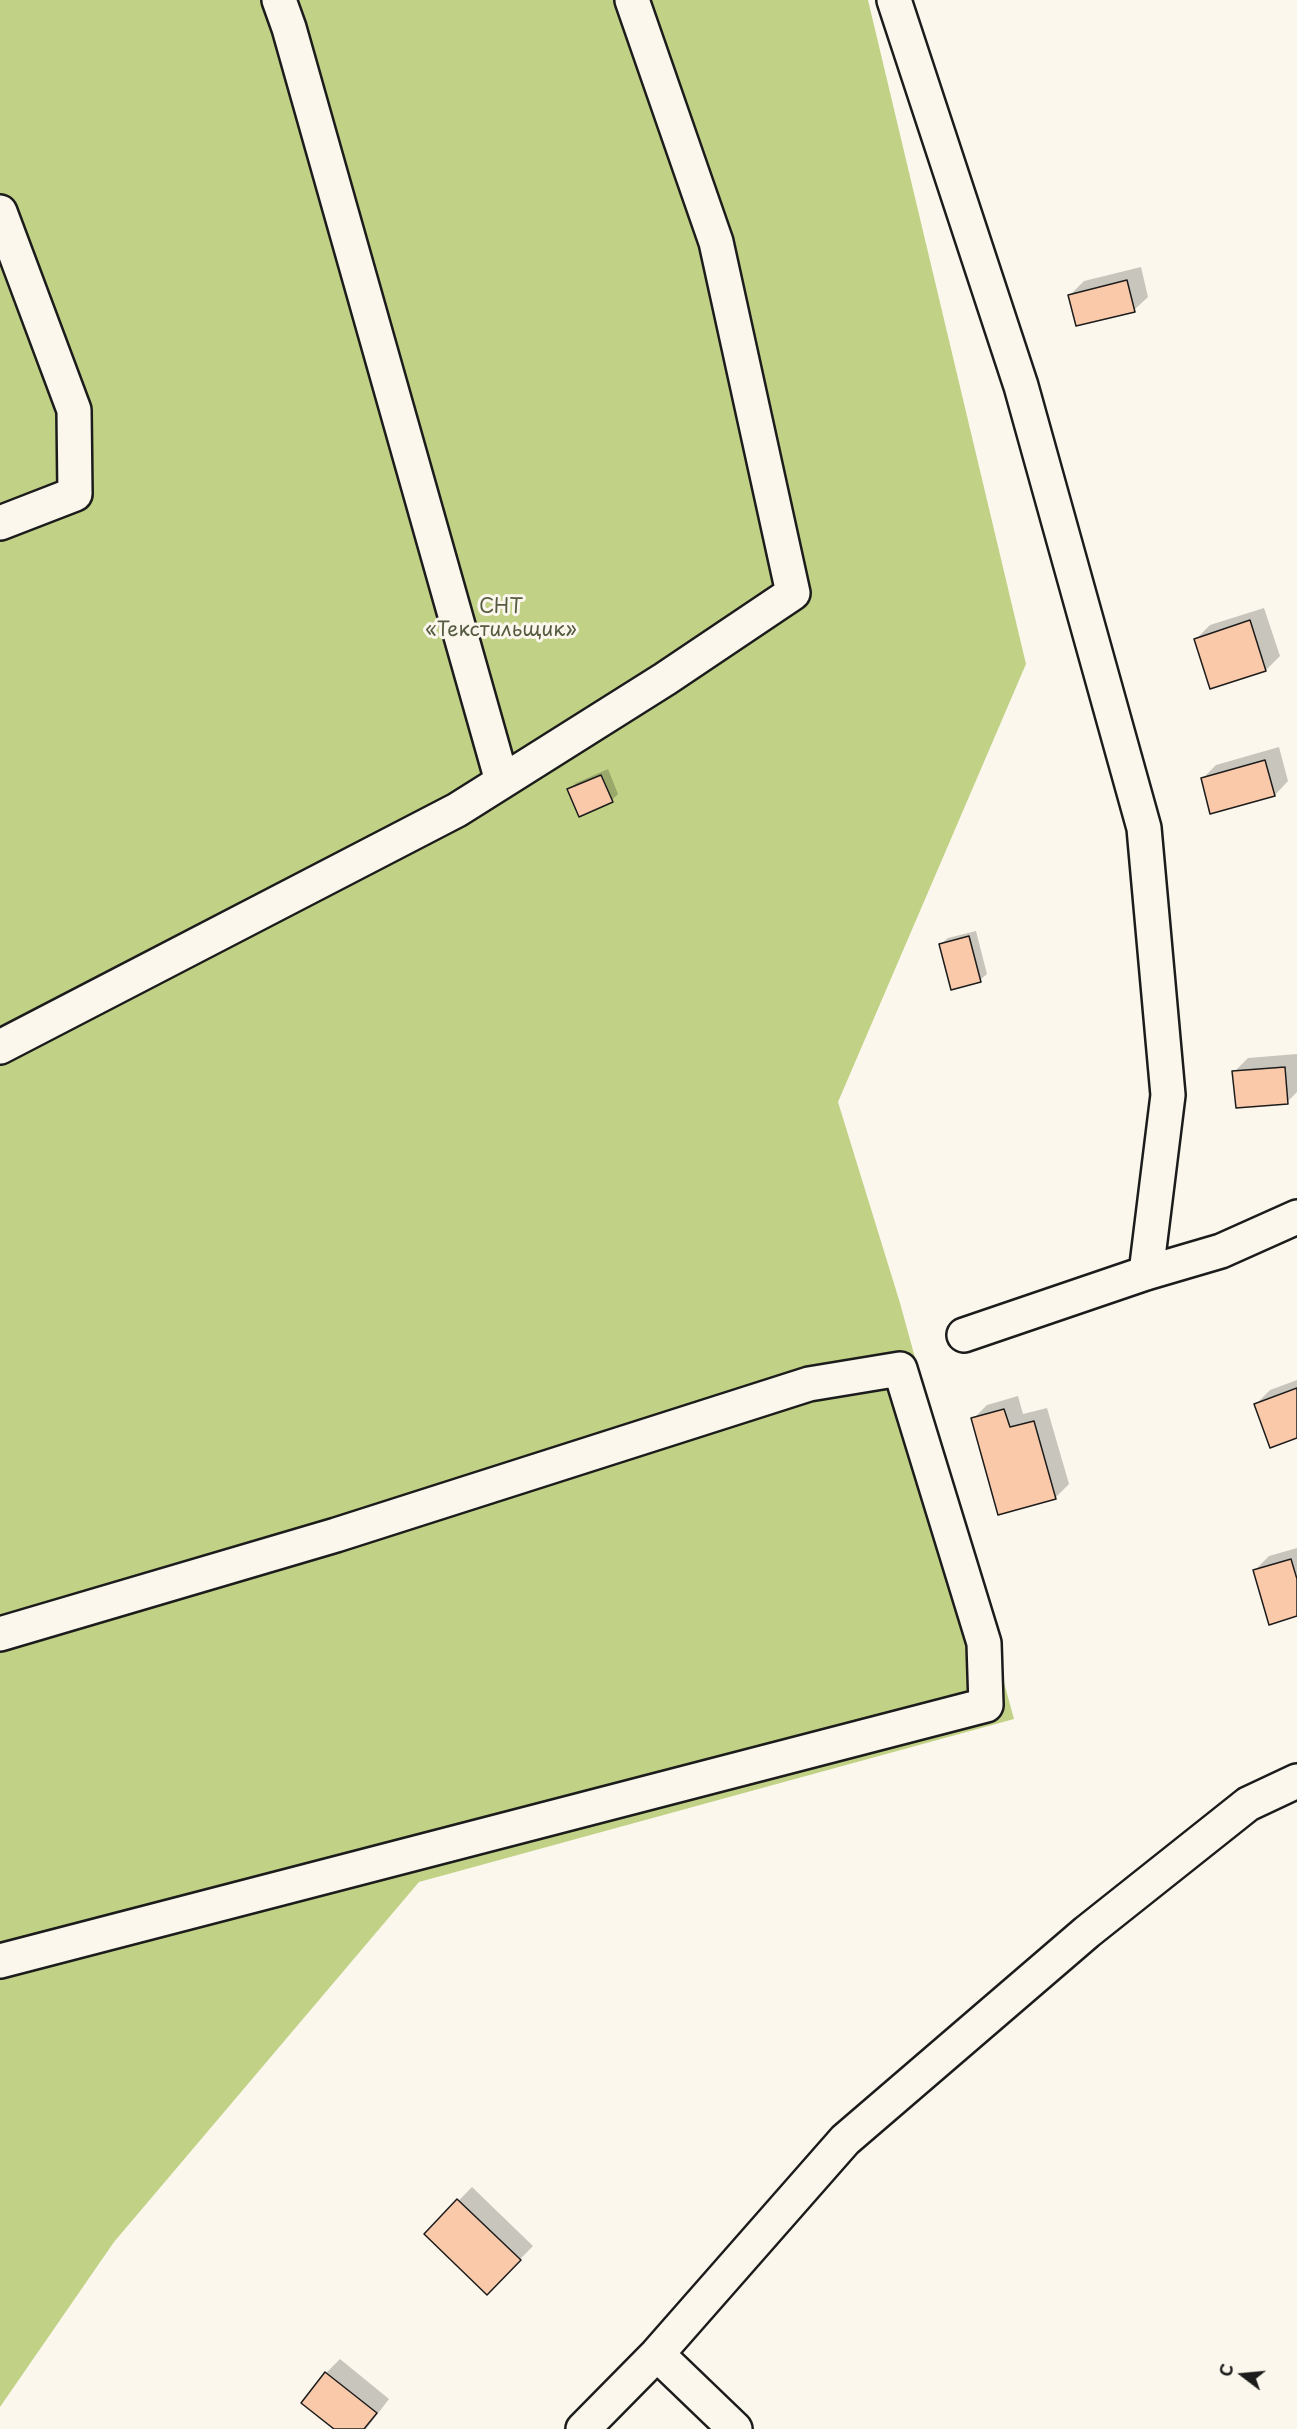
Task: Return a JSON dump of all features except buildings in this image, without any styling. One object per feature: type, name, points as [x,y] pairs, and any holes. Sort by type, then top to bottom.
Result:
[{"type":"street","points":[[279,0],[502,781]]},
{"type":"street","points":[[0,1047],[458,810],[665,679],[793,593],[716,242],[632,0]]},
{"type":"street","points":[[894,0],[1022,386],[1144,828],[1168,1095],[1146,1273]]},
{"type":"street","points":[[0,212],[74,410],[75,494],[0,523]]},
{"type":"street","points":[[964,1335],[1146,1273],[1221,1251],[1297,1217]]},
{"type":"street","points":[[0,1634],[336,1535],[809,1384],[900,1369],[984,1643],[986,1705],[0,1960]]},
{"type":"street","points":[[583,2429],[657,2355],[845,2140],[1087,1932],[1248,1804],[1297,1781]]},
{"type":"street","points":[[657,2355],[735,2429]]},
{"type":"green space","name":"СНТ «Текстильщик»","points":[[0,0],[868,0],[1026,664],[838,1102],[900,1303],[1014,1719],[419,1882],[114,2242],[0,2407]]}]
